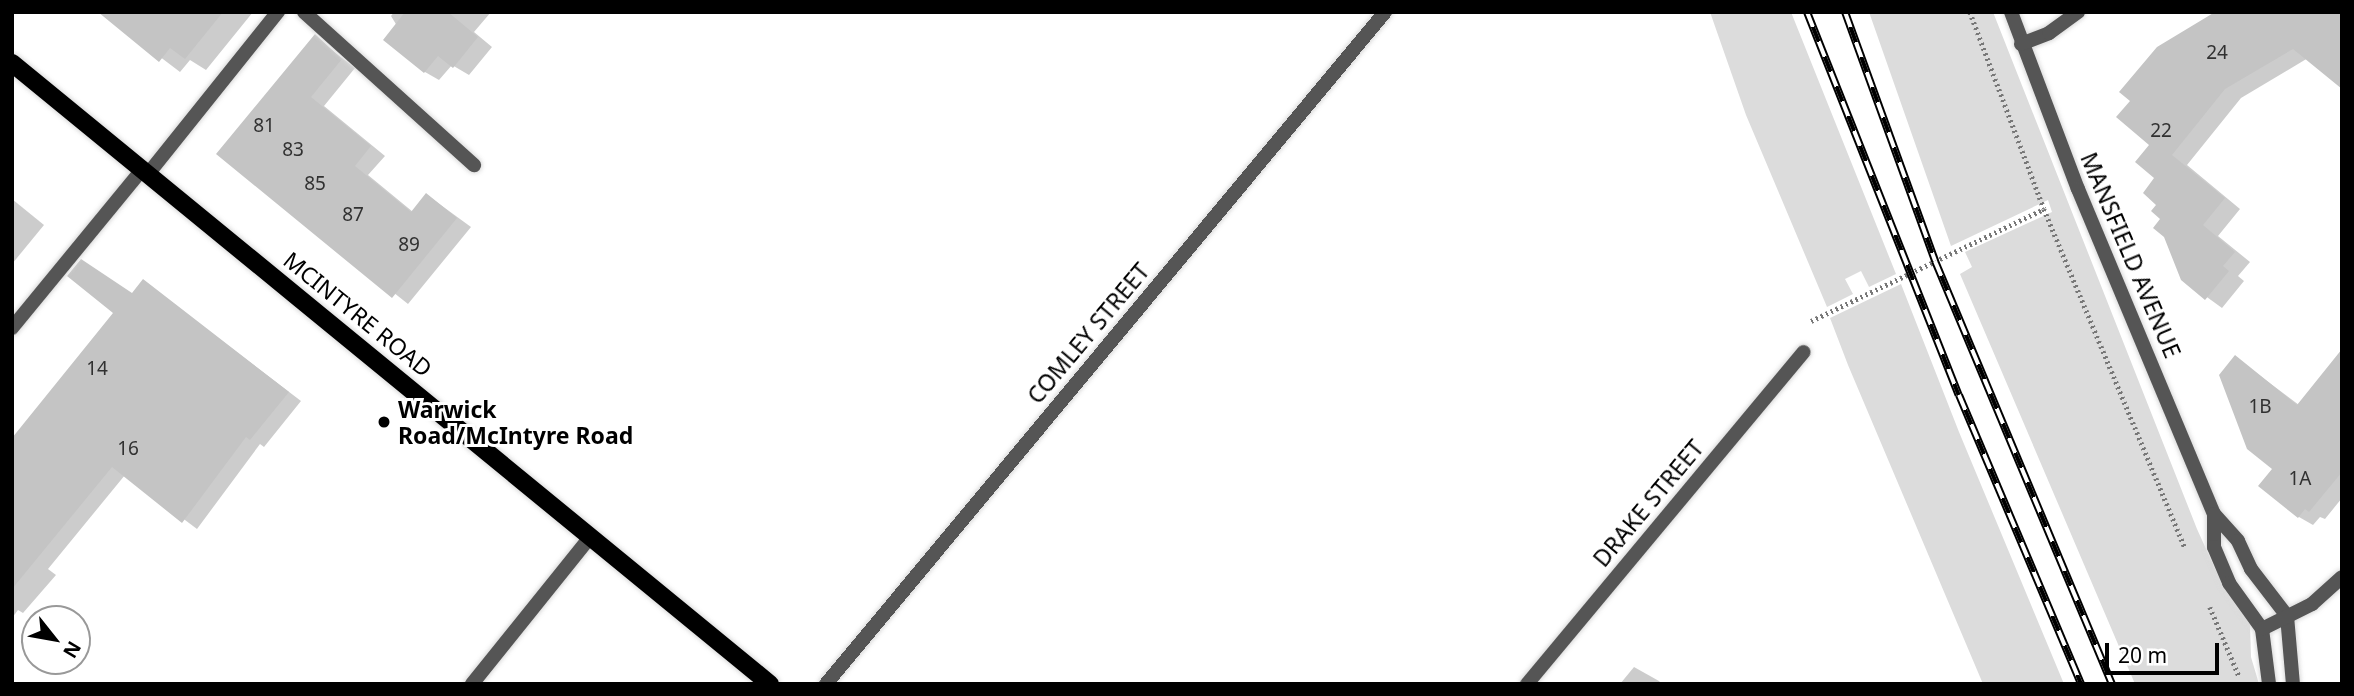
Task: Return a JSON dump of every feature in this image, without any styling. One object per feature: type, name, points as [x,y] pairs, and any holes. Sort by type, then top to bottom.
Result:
[{"type":"main road","name":"MCINTYRE ROAD","points":[[12,63],[770,684]]},
{"type":"street","points":[[12,328],[278,12]]},
{"type":"street","points":[[304,12],[474,165]]},
{"type":"street","name":"COMLEY STREET","points":[[826,684],[1385,12]]},
{"type":"street","name":"MANSFIELD AVENUE","points":[[2011,12],[2021,44],[2214,514],[2238,541],[2251,569],[2287,616]]},
{"type":"street","points":[[2021,44],[2049,33],[2078,12]]},
{"type":"street","name":"DRAKE STREET","points":[[1527,684],[1804,352]]},
{"type":"street","name":"MANSFIELD AVENUE","points":[[2214,514],[2214,547],[2229,583],[2262,629],[2269,684]]},
{"type":"street","points":[[472,684],[591,536]]},
{"type":"street","points":[[2262,629],[2312,604],[2342,577]]},
{"type":"street","points":[[2287,616],[2293,684]]},
{"type":"path","points":[[1970,12],[2044,209],[2189,556]]},
{"type":"path","points":[[1973,21],[1981,16]]},
{"type":"path","points":[[1811,321],[2044,209]]},
{"type":"path","points":[[2206,595],[2242,684]]},
{"type":"shaded area","points":[[1710,12],[1791,12],[1896,274],[1869,287],[1861,271],[1845,279],[1853,294],[1827,307],[1746,115]]},
{"type":"shaded area","points":[[1869,12],[1993,12],[2197,529],[2216,571],[2250,624],[2251,657],[2259,684],[2135,684],[1960,274],[1972,267],[1965,252],[2052,212],[2048,200],[1951,246]]},
{"type":"shaded area","points":[[1901,284],[1959,432],[2064,684],[1983,684],[1848,365],[1830,318]]},
{"type":"building","points":[[98,12],[223,12],[185,59],[170,48],[159,62]]},
{"type":"building","points":[[405,12],[448,12],[478,37],[453,68],[438,56],[424,73],[383,40]]},
{"type":"building","points":[[2215,12],[2342,12],[2342,89],[2293,49],[2225,89],[2172,155],[2225,198],[2203,225],[2235,252],[2223,266],[2229,271],[2205,300],[2181,280],[2164,237],[2153,228],[2160,219],[2151,211],[2156,205],[2143,193],[2154,178],[2135,162],[2149,145],[2116,117],[2130,101],[2119,92],[2157,47]]},
{"type":"building","points":[[315,34],[342,59],[311,97],[371,146],[355,166],[411,212],[426,193],[457,218],[392,298],[216,154]]},
{"type":"building","points":[[81,259],[132,293],[143,279],[289,392],[250,440],[246,437],[182,523],[112,467],[12,589],[12,438],[113,313],[67,276]]},
{"type":"building","points":[[2342,349],[2342,472],[2309,512],[2305,509],[2298,518],[2258,486],[2272,469],[2247,449],[2219,375],[2235,355],[2297,405]]},
{"type":"railway","points":[[1807,12],[1959,395],[2081,684]]},
{"type":"railway","points":[[1845,12],[1935,261],[2112,684]]},
{"type":"place","name":"Warwick Road/McIntyre Road","points":[[384,422]]}]
